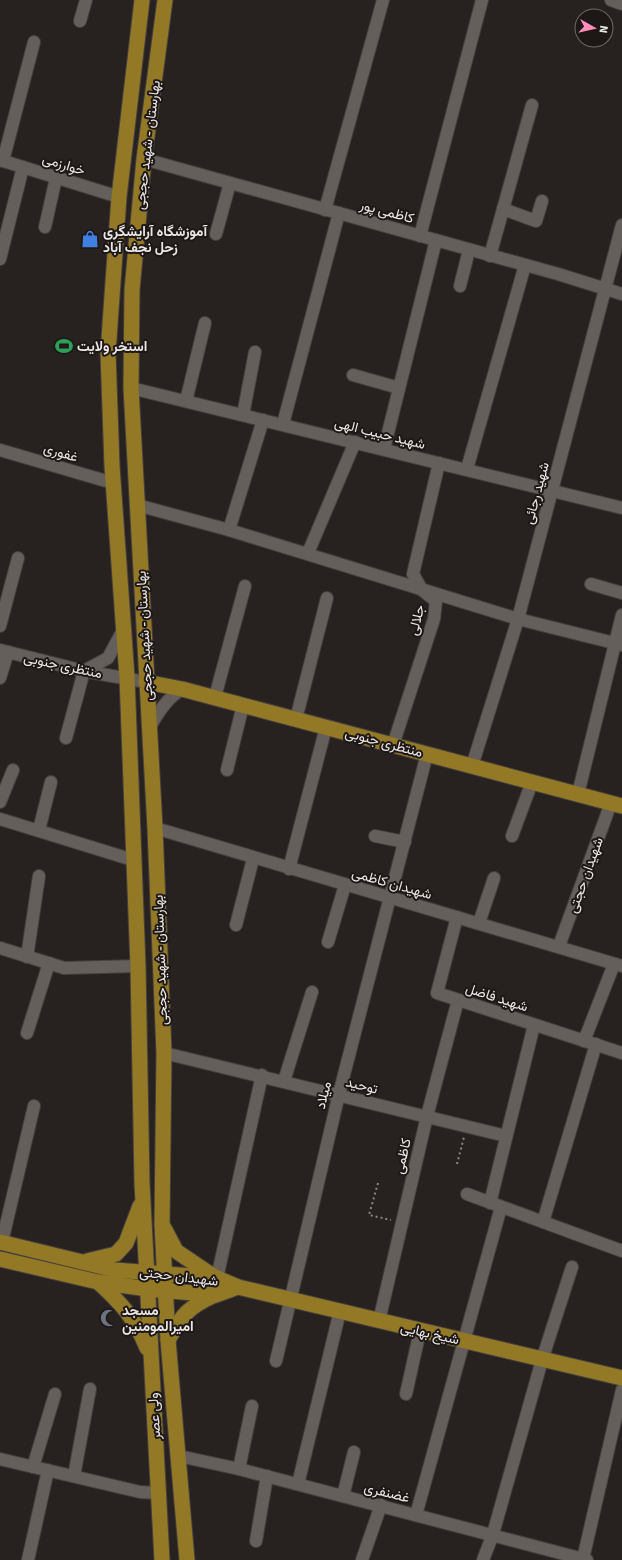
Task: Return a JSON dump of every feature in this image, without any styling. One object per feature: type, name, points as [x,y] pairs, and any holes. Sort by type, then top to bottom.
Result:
[{"type":"main road","name":"بهارستان - شهید حججی","points":[[142,0],[119,197],[108,353],[113,483],[127,677],[138,966],[142,1183],[148,1271]]},
{"type":"main road","name":"بهارستان - شهید حججی","points":[[165,0],[144,159],[132,290],[131,388],[164,1053],[162,1224],[165,1274]]},
{"type":"main road","name":"منتظری جنوبی","points":[[146,682],[182,689],[617,804]]},
{"type":"main road","points":[[81,1262],[116,1254],[126,1243],[140,1206],[142,1183]]},
{"type":"main road","points":[[162,1224],[176,1251],[217,1278]]},
{"type":"main road","name":"شهیدان حجتی","points":[[1,1242],[115,1270],[148,1271],[165,1274],[217,1278],[238,1287]]},
{"type":"main road","name":"شهیدان حجتی","points":[[0,1259],[98,1282],[148,1289],[216,1295],[238,1287]]},
{"type":"main road","name":"ولی عصر","points":[[148,1271],[151,1360],[162,1560]]},
{"type":"main road","name":"ولی عصر","points":[[165,1274],[168,1340],[187,1560]]},
{"type":"main road","points":[[98,1282],[125,1307],[136,1323],[151,1360]]},
{"type":"main road","name":"شیخ بهایی","points":[[238,1287],[622,1378]]},
{"type":"main road","points":[[168,1340],[179,1320],[190,1308],[216,1295]]},
{"type":"street","points":[[80,21],[86,0]]},
{"type":"street","points":[[325,210],[383,0]]},
{"type":"street","points":[[420,236],[482,0]]},
{"type":"street","points":[[611,0],[622,4]]},
{"type":"street","points":[[2,160],[34,42]]},
{"type":"street","points":[[490,256],[532,105]]},
{"type":"street","name":"کاظمی پور","points":[[144,159],[525,265],[622,294]]},
{"type":"street","name":"خوارزمی","points":[[2,160],[119,197]]},
{"type":"street","points":[[0,259],[23,167]]},
{"type":"street","points":[[45,227],[56,178]]},
{"type":"street","points":[[216,234],[230,183]]},
{"type":"street","points":[[503,209],[536,220],[542,200]]},
{"type":"street","points":[[282,424],[339,214]]},
{"type":"street","name":"شهید رجائی","points":[[472,766],[518,619],[621,233]]},
{"type":"street","points":[[384,449],[436,240]]},
{"type":"street","points":[[460,286],[469,250]]},
{"type":"street","points":[[467,469],[525,265]]},
{"type":"street","points":[[186,401],[205,324]]},
{"type":"street","points":[[243,415],[255,352]]},
{"type":"street","points":[[353,375],[399,388]]},
{"type":"street","name":"شهید حبیب الهی","points":[[131,388],[622,508]]},
{"type":"street","points":[[229,530],[263,420]]},
{"type":"street","points":[[308,554],[355,442]]},
{"type":"street","name":"غفوری","points":[[0,450],[113,483]]},
{"type":"street","name":"جلالی","points":[[393,745],[434,619],[436,601],[422,590],[413,574],[439,463]]},
{"type":"street","points":[[137,505],[229,530],[518,619],[618,645]]},
{"type":"street","points":[[0,626],[18,558]]},
{"type":"street","points":[[591,584],[622,593]]},
{"type":"street","points":[[215,698],[245,586]]},
{"type":"street","points":[[296,719],[327,598]]},
{"type":"street","points":[[578,794],[618,645],[622,615]]},
{"type":"street","points":[[66,738],[84,671],[108,658],[123,630]]},
{"type":"street","points":[[0,678],[4,651]]},
{"type":"street","name":"منتظری جنوبی","points":[[4,651],[84,671],[127,677],[146,682]]},
{"type":"street","points":[[149,728],[162,705],[171,696],[182,689]]},
{"type":"street","points":[[227,770],[243,705]]},
{"type":"street","points":[[289,869],[326,727]]},
{"type":"street","name":"میلاد","points":[[276,1361],[339,1094],[427,754]]},
{"type":"street","points":[[0,802],[13,770]]},
{"type":"street","points":[[38,830],[51,782]]},
{"type":"street","points":[[512,836],[532,782]]},
{"type":"street","name":"شهیدان حجتی","points":[[559,946],[617,804]]},
{"type":"street","points":[[0,819],[133,860]]},
{"type":"street","name":"شهیدان کاظمی","points":[[154,828],[253,859],[559,946],[618,965]]},
{"type":"street","points":[[375,836],[405,842]]},
{"type":"street","points":[[236,925],[253,859]]},
{"type":"street","points":[[27,957],[39,876]]},
{"type":"street","points":[[479,923],[494,878]]},
{"type":"street","points":[[328,942],[345,885]]},
{"type":"street","name":"شهید فاضل","points":[[458,917],[437,993],[622,1053]]},
{"type":"street","points":[[0,948],[64,968],[138,966]]},
{"type":"street","points":[[27,1033],[49,963]]},
{"type":"street","points":[[543,1222],[590,1043],[618,965]]},
{"type":"street","points":[[284,1081],[312,992]]},
{"type":"street","name":"کاظمی","points":[[380,1321],[427,1116],[458,1000]]},
{"type":"street","points":[[416,1514],[464,1341],[495,1205],[506,1136],[534,1025]]},
{"type":"street","name":"توحید","points":[[164,1053],[262,1075],[506,1136]]},
{"type":"street","points":[[217,1278],[262,1075]]},
{"type":"street","points":[[1,1242],[34,1106]]},
{"type":"street","points":[[467,1194],[622,1250]]},
{"type":"street","points":[[483,1560],[493,1534],[542,1360],[572,1267]]},
{"type":"street","points":[[298,1484],[340,1312]]},
{"type":"street","points":[[406,1394],[420,1330]]},
{"type":"street","points":[[74,1476],[90,1389]]},
{"type":"street","points":[[585,1560],[622,1390]]},
{"type":"street","points":[[33,1467],[55,1394]]},
{"type":"street","points":[[239,1469],[252,1406]]},
{"type":"street","points":[[343,1496],[354,1452]]},
{"type":"street","name":"غضنفری","points":[[179,1456],[239,1469],[493,1534],[552,1556],[585,1560]]},
{"type":"street","points":[[0,1459],[140,1492],[158,1493]]},
{"type":"street","points":[[28,1560],[48,1470]]},
{"type":"street","points":[[256,1541],[267,1476]]},
{"type":"street","points":[[362,1560],[381,1505]]},
{"type":"path","points":[[458,1164],[467,1126]]},
{"type":"path","points":[[378,1183],[369,1215],[402,1222]]},
{"type":"place","name":"آموزشگاه آرایشگری زحل نجف آباد","points":[[90,239]]},
{"type":"place","name":"استخر ولایت","points":[[64,346]]},
{"type":"place","name":"مسجد امیرالمومنین","points":[[109,1318]]}]
